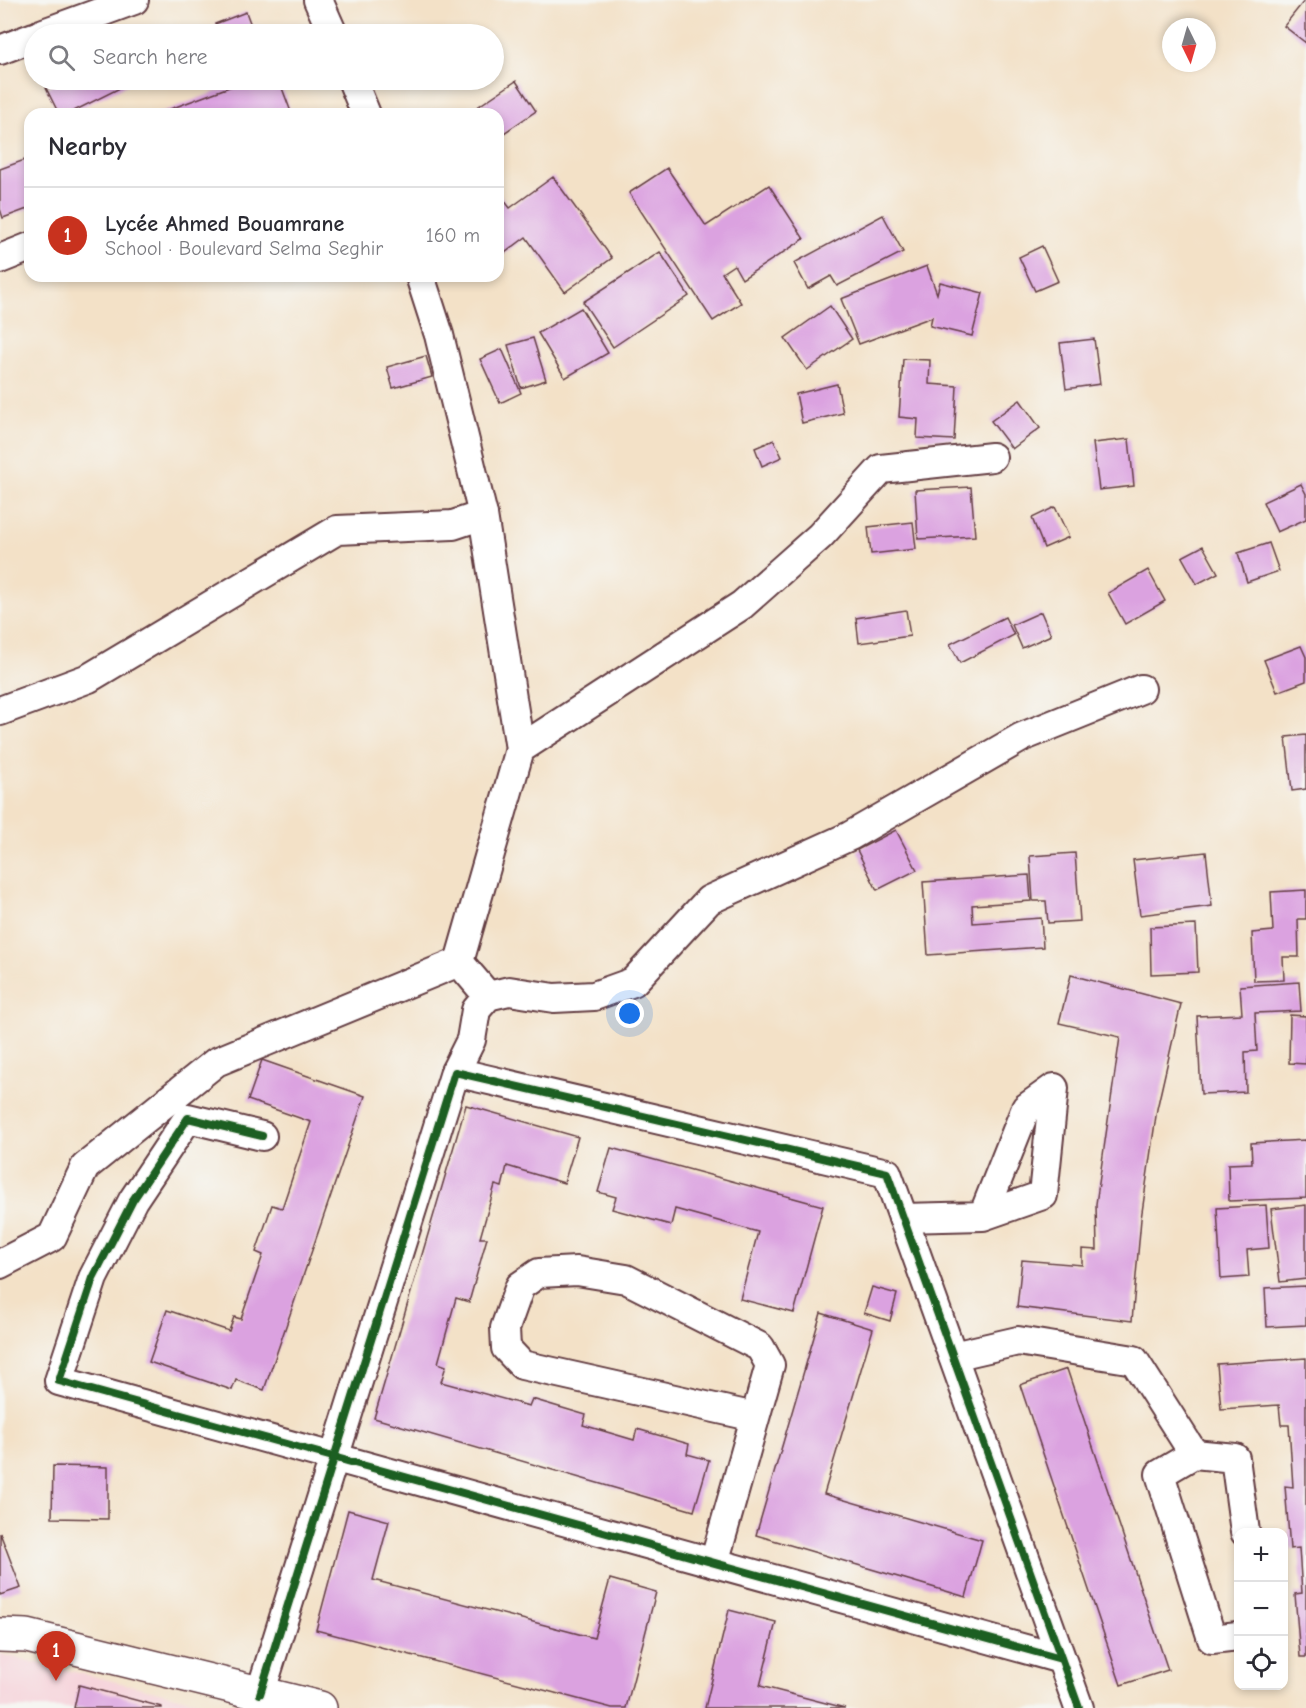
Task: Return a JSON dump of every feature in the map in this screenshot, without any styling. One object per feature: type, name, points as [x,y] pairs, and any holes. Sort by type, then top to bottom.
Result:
[{"type":"main road","points":[[0,1635],[27,1636],[320,1708]]},
{"type":"street","points":[[68,24],[134,0]]},
{"type":"street","points":[[318,0],[329,24]]},
{"type":"street","points":[[0,50],[24,41]]},
{"type":"street","points":[[356,90],[364,108]]},
{"type":"street","points":[[0,259],[24,250]]},
{"type":"street","points":[[422,282],[439,335],[483,515],[520,749],[459,962]]},
{"type":"street","points":[[520,749],[742,605],[820,536],[881,469],[992,457]]},
{"type":"street","points":[[0,711],[89,678],[337,530],[453,525],[483,515]]},
{"type":"street","points":[[260,1694],[455,1072],[471,1040],[476,1010],[488,996],[509,991],[554,998],[594,996],[633,982],[709,900],[850,836],[1022,737],[1141,689]]},
{"type":"street","points":[[459,962],[488,996]]},
{"type":"street","points":[[0,1264],[52,1237],[85,1167],[216,1062],[459,962]]},
{"type":"street","points":[[455,1072],[887,1173],[1079,1708]]},
{"type":"street","points":[[262,1136],[188,1118],[133,1200],[93,1278],[59,1381],[1061,1659]]},
{"type":"street","points":[[903,1218],[983,1216]]},
{"type":"street","points":[[714,1563],[770,1365],[760,1347],[626,1279],[577,1270],[539,1273],[520,1286],[505,1328],[506,1348],[522,1365],[755,1417]]},
{"type":"street","points":[[953,1356],[1018,1341],[1134,1360],[1194,1454]]},
{"type":"street","points":[[1234,1637],[1212,1639],[1160,1474],[1194,1454],[1235,1458],[1244,1528]]},
{"type":"shaded area","points":[[0,1654],[225,1708],[0,1708]]},
{"type":"building","points":[[1304,1],[1306,3],[1306,43],[1284,26]]},
{"type":"building","points":[[246,12],[250,24],[215,24]]},
{"type":"building","points":[[516,81],[536,111],[504,133],[504,108],[476,108]]},
{"type":"building","points":[[47,90],[116,90],[80,108],[56,108]]},
{"type":"building","points":[[221,90],[283,90],[290,108],[173,108]]},
{"type":"building","points":[[24,160],[24,210],[3,218],[0,209],[0,169]]},
{"type":"building","points":[[667,168],[706,226],[769,185],[804,239],[742,279],[734,265],[722,273],[741,303],[713,321],[629,193]]},
{"type":"building","points":[[553,177],[612,258],[565,292],[526,237],[504,254],[504,200],[510,208]]},
{"type":"building","points":[[883,215],[903,252],[837,286],[831,276],[808,289],[794,263]]},
{"type":"building","points":[[1042,246],[1058,281],[1035,291],[1019,257]]},
{"type":"building","points":[[660,252],[689,296],[613,347],[583,302]]},
{"type":"building","points":[[927,266],[937,294],[940,282],[983,293],[972,336],[930,326],[932,317],[859,344],[841,299]]},
{"type":"building","points":[[830,306],[852,339],[807,370],[785,338]]},
{"type":"building","points":[[581,308],[608,353],[565,378],[538,333]]},
{"type":"building","points":[[533,338],[546,380],[521,388],[508,345]]},
{"type":"building","points":[[1094,339],[1100,384],[1066,389],[1060,343]]},
{"type":"building","points":[[502,349],[521,393],[500,403],[480,359]]},
{"type":"building","points":[[426,356],[432,377],[393,388],[387,367]]},
{"type":"building","points":[[903,359],[930,360],[929,384],[957,386],[954,440],[917,438],[918,419],[899,417]]},
{"type":"building","points":[[837,384],[843,413],[802,423],[796,394]]},
{"type":"building","points":[[1020,400],[1040,428],[1012,449],[991,421]]},
{"type":"building","points":[[1129,439],[1134,486],[1099,490],[1093,443]]},
{"type":"building","points":[[774,440],[782,457],[762,466],[755,448]]},
{"type":"building","points":[[1301,484],[1306,494],[1306,519],[1277,532],[1263,502]]},
{"type":"building","points":[[971,487],[975,536],[918,539],[915,490]]},
{"type":"building","points":[[1055,507],[1069,537],[1044,548],[1032,518]]},
{"type":"building","points":[[913,522],[916,549],[871,554],[868,527]]},
{"type":"building","points":[[1269,543],[1279,571],[1247,582],[1238,553]]},
{"type":"building","points":[[1203,546],[1218,573],[1197,584],[1182,557]]},
{"type":"building","points":[[1148,570],[1165,601],[1125,624],[1108,593]]},
{"type":"building","points":[[906,610],[910,636],[859,643],[856,618]]},
{"type":"building","points":[[1041,612],[1051,635],[1022,648],[1012,625]]},
{"type":"building","points":[[1005,617],[1014,635],[960,663],[950,644]]},
{"type":"building","points":[[1301,646],[1306,657],[1306,681],[1277,692],[1264,660]]},
{"type":"building","points":[[1306,735],[1306,789],[1292,791],[1286,737]]},
{"type":"building","points":[[896,830],[917,870],[877,890],[857,850]]},
{"type":"building","points":[[1206,852],[1212,906],[1140,915],[1133,860]]},
{"type":"building","points":[[1075,853],[1080,921],[1048,923],[1046,901],[1033,901],[1030,856]]},
{"type":"building","points":[[1029,875],[1031,901],[972,905],[973,923],[1041,918],[1043,947],[928,955],[923,882]]},
{"type":"building","points":[[1306,890],[1306,919],[1298,919],[1299,957],[1283,957],[1284,980],[1254,981],[1252,933],[1273,931],[1271,892]]},
{"type":"building","points":[[1196,925],[1198,972],[1151,974],[1150,927]]},
{"type":"building","points":[[1071,975],[1181,1004],[1157,1109],[1141,1219],[1132,1321],[1017,1307],[1022,1260],[1082,1265],[1082,1249],[1097,1250],[1096,1204],[1120,1037],[1059,1023]]},
{"type":"building","points":[[1299,982],[1301,1011],[1255,1013],[1257,1051],[1245,1052],[1246,1092],[1201,1094],[1197,1016],[1242,1014],[1240,986]]},
{"type":"building","points":[[1290,1015],[1306,1016],[1306,1064],[1289,1063]]},
{"type":"building","points":[[262,1060],[365,1096],[264,1390],[236,1380],[232,1390],[149,1362],[167,1310],[229,1331],[234,1317],[241,1319],[263,1255],[256,1252],[272,1205],[282,1208],[311,1122],[248,1100]]},
{"type":"building","points":[[466,1105],[578,1137],[564,1183],[507,1166],[502,1187],[495,1185],[480,1238],[487,1238],[469,1302],[456,1298],[438,1363],[446,1366],[441,1382],[529,1406],[532,1399],[586,1415],[583,1425],[634,1440],[637,1429],[689,1444],[687,1454],[709,1460],[694,1511],[374,1418]]},
{"type":"building","points":[[1306,1140],[1306,1198],[1229,1201],[1228,1164],[1252,1163],[1251,1143]]},
{"type":"building","points":[[611,1148],[823,1206],[794,1313],[740,1299],[758,1232],[675,1209],[671,1225],[612,1209],[616,1197],[598,1192]]},
{"type":"building","points":[[1266,1205],[1269,1248],[1247,1250],[1249,1277],[1221,1279],[1217,1208]]},
{"type":"building","points":[[1306,1205],[1306,1279],[1280,1282],[1271,1209]]},
{"type":"building","points":[[1306,1286],[1306,1325],[1267,1327],[1265,1288]]},
{"type":"building","points":[[872,1287],[897,1294],[890,1321],[864,1313]]},
{"type":"building","points":[[821,1313],[873,1329],[824,1494],[982,1540],[966,1597],[756,1535]]},
{"type":"building","points":[[1306,1358],[1306,1657],[1300,1657],[1295,1594],[1302,1593],[1299,1548],[1290,1549],[1285,1486],[1293,1487],[1289,1425],[1281,1425],[1279,1405],[1221,1409],[1217,1364]]},
{"type":"building","points":[[1067,1369],[1168,1670],[1121,1685],[1020,1385]]},
{"type":"building","points":[[53,1466],[108,1467],[108,1519],[52,1518]]},
{"type":"building","points":[[348,1510],[389,1521],[373,1580],[594,1638],[610,1579],[656,1592],[626,1708],[612,1708],[316,1630]]},
{"type":"building","points":[[0,1533],[21,1588],[0,1595]]},
{"type":"building","points":[[729,1610],[776,1622],[760,1686],[845,1708],[705,1708]]},
{"type":"building","points":[[79,1685],[162,1707],[162,1708],[74,1708]]},
{"type":"cycle path","points":[[260,1694],[455,1072],[887,1173],[1079,1708]]},
{"type":"cycle path","points":[[262,1136],[188,1118],[133,1200],[93,1278],[59,1381],[1061,1659]]},
{"type":"place","name":"Lycée Ahmed Bouamrane","points":[[56,1681]]}]
